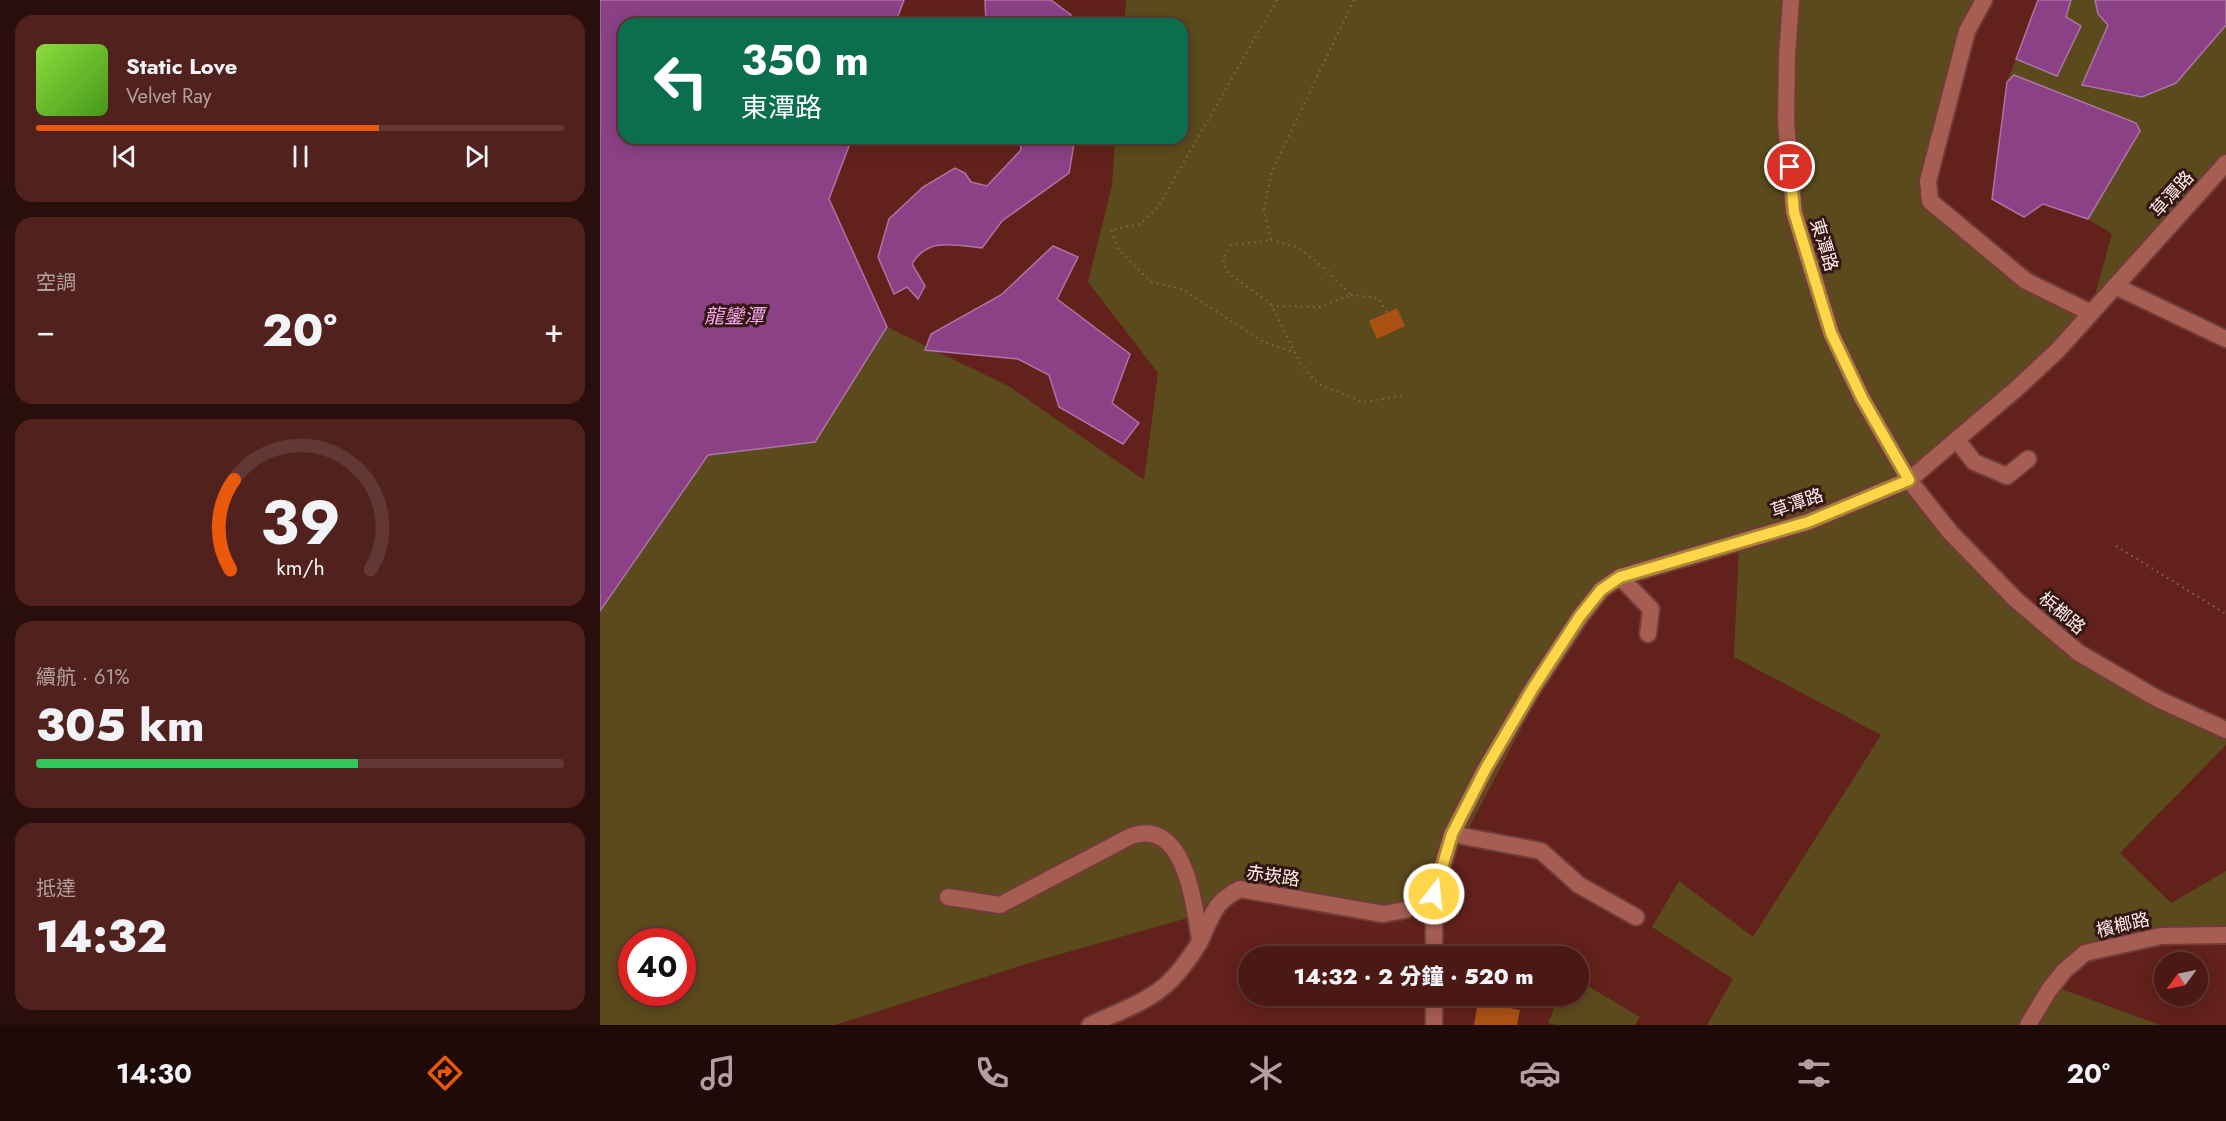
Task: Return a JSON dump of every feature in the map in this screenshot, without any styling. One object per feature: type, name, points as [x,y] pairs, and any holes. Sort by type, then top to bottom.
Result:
[{"type":"street","name":"東潭路","points":[[1791,0],[1786,56],[1786,122],[1794,212],[1831,333],[1862,398],[1909,480]]},
{"type":"street","points":[[1984,0],[1967,31],[1928,180],[1930,201],[2026,281],[2091,313]]},
{"type":"street","name":"草潭路","points":[[1434,946],[1434,894],[1452,834],[1486,768],[1533,688],[1580,616],[1601,590],[1620,577],[1808,522],[1909,480],[2048,359],[2226,163]]},
{"type":"street","points":[[2115,286],[2226,339]]},
{"type":"street","points":[[1957,440],[1974,462],[2007,476],[2028,459]]},
{"type":"street","name":"梹榔路","points":[[1909,480],[1950,532],[2016,600],[2079,653],[2158,699],[2226,730]]},
{"type":"street","points":[[1620,577],[1651,609],[1648,634]]},
{"type":"street","points":[[948,897],[1000,905],[1131,836],[1143,832],[1155,834],[1164,839],[1183,862],[1191,887],[1200,941]]},
{"type":"street","points":[[1452,834],[1541,851],[1579,885],[1636,917]]},
{"type":"street","name":"赤崁路","points":[[1090,1025],[1151,996],[1171,980],[1200,941],[1212,911],[1226,895],[1240,889],[1383,914],[1406,910],[1434,894]]},
{"type":"street","name":"檳榔路","points":[[2028,1025],[2049,990],[2064,971],[2085,954],[2161,936],[2226,935]]},
{"type":"street","points":[[1434,1006],[1434,1025]]},
{"type":"path","points":[[1277,0],[1158,207],[1140,224],[1111,230],[1119,250],[1151,282],[1182,289],[1263,342],[1294,352]]},
{"type":"path","points":[[1271,240],[1264,210],[1272,171],[1354,0]]},
{"type":"path","points":[[1351,294],[1324,268],[1297,247],[1271,240],[1231,245],[1223,259],[1228,273],[1272,306],[1299,363],[1318,384],[1363,402],[1401,396]]},
{"type":"path","points":[[1272,306],[1319,307],[1351,294],[1378,298],[1387,313]]},
{"type":"path","points":[[2116,546],[2226,614]]},
{"type":"shaded area","points":[[1126,0],[1986,0],[1967,31],[1930,200],[2090,313],[1909,480],[2016,600],[2158,699],[2226,730],[2226,745],[2120,853],[2171,903],[2226,871],[2226,935],[2085,953],[2056,987],[2160,1025],[1707,1025],[1733,979],[1652,927],[1679,881],[1753,937],[1881,735],[1734,657],[1739,542],[1620,577],[1580,617],[1434,894],[1405,910],[1226,895],[1212,911],[1029,963],[835,1025],[600,1025],[600,611],[708,455],[815,442],[887,327],[1010,387],[1144,480],[1158,373],[1088,282],[1112,185],[1115,144],[1188,144],[1188,18],[1124,18]]},
{"type":"shaded area","points":[[2071,0],[2095,0],[2098,14],[2108,25],[2083,84],[2176,83],[2226,25],[2226,163],[2090,313],[2112,234],[2088,219],[2140,131],[2015,75],[2007,82],[2016,59],[2057,75]]},
{"type":"shaded area","points":[[1589,987],[1640,1017],[1635,1025],[1556,1025],[1548,1023],[1555,1006],[1589,1006]]},
{"type":"water","name":"龍鑾潭","points":[[600,0],[904,0],[897,18],[618,18],[618,144],[850,144],[829,199],[887,327],[815,442],[708,455],[600,611]]},
{"type":"water","points":[[985,0],[1051,0],[1071,15],[1069,18],[986,18]]},
{"type":"water","points":[[2038,0],[2071,0],[2066,17],[2081,26],[2057,76],[2016,59]]},
{"type":"water","points":[[2095,0],[2226,0],[2226,25],[2176,83],[2142,97],[2082,85],[2108,25],[2098,14]]},
{"type":"water","points":[[2014,75],[2136,123],[2140,131],[2088,219],[2043,204],[2024,217],[1992,199],[2007,82]]},
{"type":"water","points":[[1020,144],[1074,144],[1069,173],[1002,221],[982,248],[943,245],[926,250],[918,255],[912,264],[925,286],[918,299],[907,287],[894,294],[878,257],[889,219],[923,187],[955,168],[965,173],[971,182],[987,186],[1021,150]]},
{"type":"water","points":[[1053,246],[1078,257],[1057,299],[1130,354],[1112,403],[1139,423],[1123,444],[1059,407],[1049,375],[1018,359],[925,350],[931,334],[1001,295]]},
{"type":"building","points":[[1397,308],[1405,326],[1377,339],[1369,321]]},
{"type":"building","points":[[1477,1006],[1499,1006],[1520,1010],[1517,1025],[1474,1025]]},
{"type":"route","points":[[1434,894],[1452,834],[1486,768],[1533,688],[1580,616],[1601,590],[1620,577],[1808,522],[1909,480],[1862,398],[1831,333],[1794,212],[1790,167]]}]
